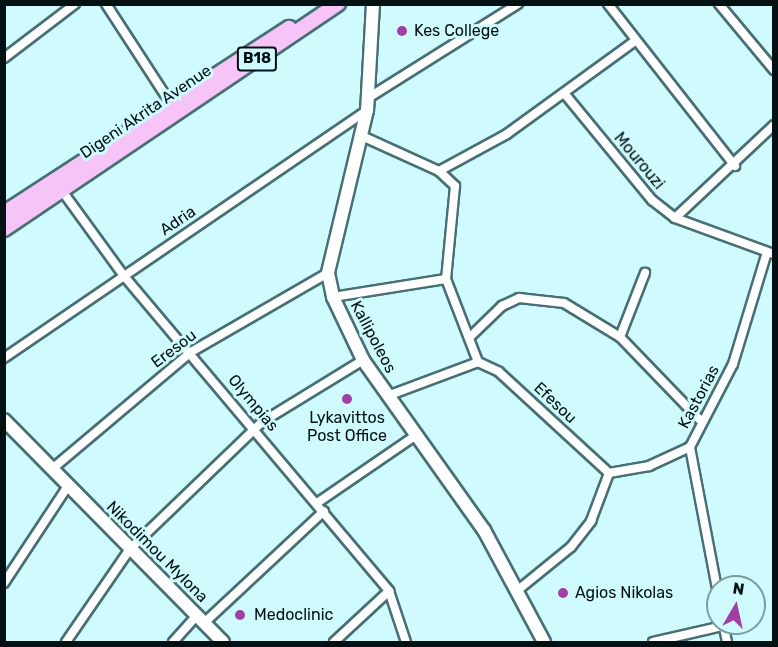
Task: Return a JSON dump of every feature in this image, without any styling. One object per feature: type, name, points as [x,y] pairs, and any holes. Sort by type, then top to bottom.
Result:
[{"type":"main road","name":"Digeni Akrita Avenue","points":[[4,230],[171,100],[327,4]]},
{"type":"main road","name":"Digeni Akrita Avenue","points":[[171,100],[338,4]]},
{"type":"main road","name":"Kallipoleos","points":[[373,4],[368,104],[364,136],[328,273],[333,297],[363,360],[484,530],[544,642]]},
{"type":"main road","name":"Digeni Akrita Avenue","points":[[4,213],[58,186]]},
{"type":"main road","name":"Nikodimou Mylona","points":[[6,426],[52,469],[223,642]]},
{"type":"street","points":[[4,58],[75,4]]},
{"type":"street","points":[[106,4],[171,100]]},
{"type":"street","name":"Adria","points":[[4,358],[368,104],[518,4]]},
{"type":"street","points":[[608,4],[735,166]]},
{"type":"street","points":[[719,4],[774,70]]},
{"type":"street","points":[[439,171],[507,134],[635,41]]},
{"type":"street","name":"Mourouzi","points":[[564,93],[652,201],[675,218],[770,253]]},
{"type":"street","points":[[675,218],[735,166],[774,124]]},
{"type":"street","points":[[364,136],[439,171],[457,193],[446,279],[478,362],[387,396]]},
{"type":"street","name":"Olympias","points":[[58,186],[124,276],[257,430],[389,591],[406,642]]},
{"type":"street","name":"Kastorias","points":[[714,575],[690,447],[733,364],[770,253]]},
{"type":"street","name":"Eresou","points":[[52,469],[191,352],[328,273]]},
{"type":"street","points":[[620,338],[645,273]]},
{"type":"street","points":[[333,297],[446,279]]},
{"type":"street","points":[[470,337],[502,306],[538,297],[574,308],[620,338],[701,422]]},
{"type":"street","points":[[66,642],[130,549],[257,430],[363,360]]},
{"type":"street","name":"Efesou","points":[[478,362],[499,372],[609,473]]},
{"type":"street","points":[[316,503],[415,436]]},
{"type":"street","points":[[518,590],[571,547],[591,521],[609,473],[649,466],[690,447]]},
{"type":"street","points":[[4,583],[68,486]]},
{"type":"street","points":[[173,642],[324,511]]},
{"type":"street","points":[[334,642],[389,591]]},
{"type":"street","points":[[653,642],[706,628]]},
{"type":"place","name":"Kes College","points":[[402,31]]},
{"type":"place","name":"Lykavittos Post Office","points":[[347,399]]},
{"type":"place","name":"Agios Nikolas","points":[[563,593]]},
{"type":"place","name":"Medoclinic","points":[[240,615]]}]
